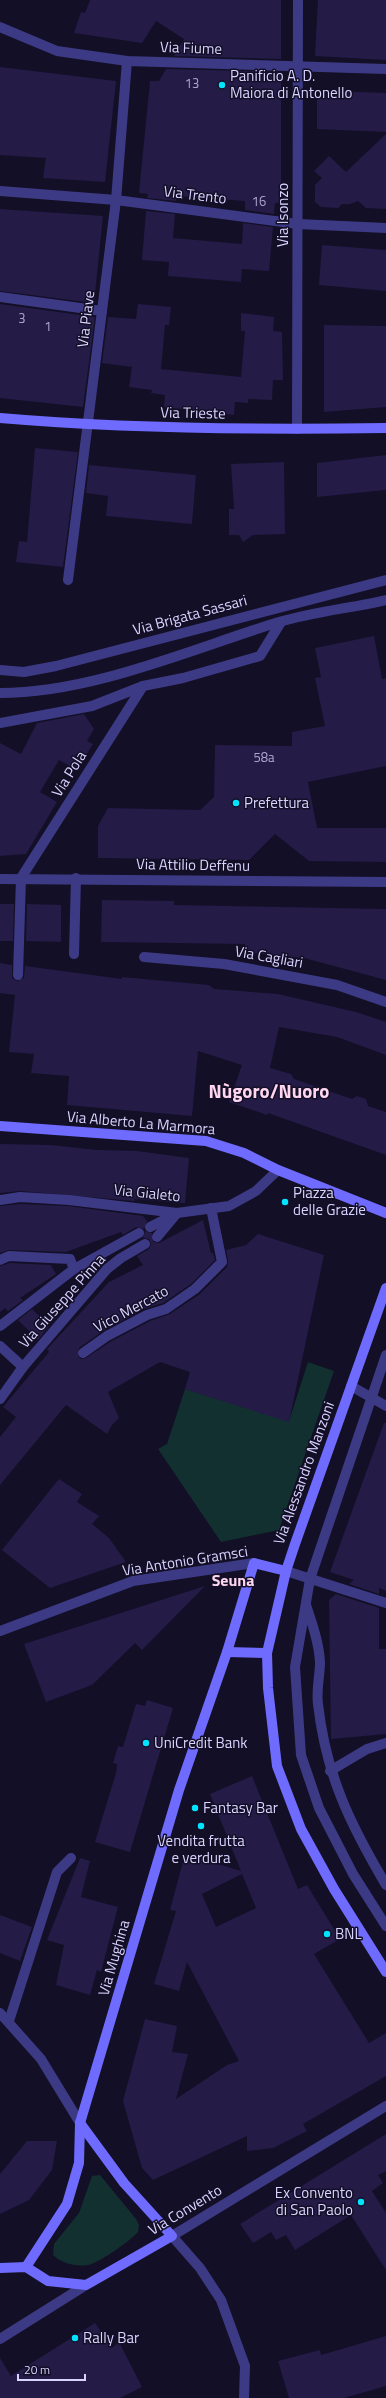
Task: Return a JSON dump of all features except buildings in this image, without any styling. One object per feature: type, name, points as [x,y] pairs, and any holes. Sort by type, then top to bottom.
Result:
[{"type":"street","name":"Via Isonzo","points":[[297,429],[298,224],[296,66],[298,0]]},
{"type":"street","name":"Via Fiume","points":[[0,27],[57,51],[127,61],[386,69]]},
{"type":"street","name":"Via Piave","points":[[68,580],[89,426],[116,200],[127,61]]},
{"type":"street","name":"Via Trento","points":[[0,191],[116,200],[298,224],[386,228]]},
{"type":"street","points":[[0,297],[102,311]]},
{"type":"street","name":"Via Trieste","points":[[0,418],[89,426],[297,429],[386,428]]},
{"type":"street","name":"Via Brigata Sassari","points":[[0,670],[24,672],[56,666],[386,580]]},
{"type":"street","name":"Via Brigata Sassari","points":[[0,692],[16,692],[95,681],[281,622],[386,600]]},
{"type":"street","points":[[0,723],[92,706],[143,686],[183,678],[260,656],[281,622]]},
{"type":"street","name":"Via Pola","points":[[20,878],[143,686]]},
{"type":"street","points":[[18,975],[20,878]]},
{"type":"street","points":[[74,954],[76,878]]},
{"type":"street","name":"Via Attilio Deffenu","points":[[0,879],[76,878],[386,882]]},
{"type":"street","name":"Via Cagliari","points":[[144,957],[224,964],[329,984],[386,1002]]},
{"type":"street","name":"Via Alberto La Marmora","points":[[0,1126],[206,1141],[244,1153],[278,1170],[386,1213]]},
{"type":"street","name":"Via Gialeto","points":[[0,1200],[20,1197],[69,1200],[178,1213],[229,1206],[256,1191],[278,1170]]},
{"type":"street","name":"Vico Mercato","points":[[83,1353],[107,1336],[166,1308],[195,1289],[222,1262],[212,1208]]},
{"type":"street","points":[[150,1227],[178,1213]]},
{"type":"street","points":[[157,1237],[178,1213]]},
{"type":"street","points":[[0,1326],[74,1269],[139,1233]]},
{"type":"street","name":"Via Giuseppe Pinna","points":[[0,1399],[23,1367],[107,1269],[121,1258],[146,1244]]},
{"type":"street","points":[[0,1260],[10,1256],[70,1259],[74,1269]]},
{"type":"street","name":"Via Alessandro Manzoni","points":[[386,1288],[286,1571],[268,1653],[268,1688],[278,1766],[301,1828],[334,1889],[386,1972]]},
{"type":"street","name":"Via Giuseppe Pinna","points":[[0,1346],[23,1367]]},
{"type":"street","points":[[386,1355],[310,1579],[295,1667],[301,1755],[320,1808],[353,1874],[386,1926]]},
{"type":"street","points":[[351,1386],[386,1406]]},
{"type":"street","name":"Via Antonio Gramsci","points":[[0,1631],[133,1581],[254,1563],[286,1571]]},
{"type":"street","name":"Via Mughina","points":[[26,2267],[67,2204],[79,2163],[80,2123],[179,1790],[227,1652],[254,1563]]},
{"type":"street","points":[[286,1571],[386,1603]]},
{"type":"street","points":[[306,1605],[314,1628],[320,1660],[317,1702],[330,1771],[340,1800],[386,1885]]},
{"type":"street","points":[[227,1652],[268,1653]]},
{"type":"street","points":[[330,1771],[367,1749],[386,1743]]},
{"type":"street","points":[[9,2021],[57,1872],[71,1858]]},
{"type":"street","points":[[0,2013],[9,2021],[41,2059],[80,2123],[124,2183],[200,2268],[221,2300],[245,2366],[244,2398]]},
{"type":"street","name":"Via Convento","points":[[0,2339],[86,2285],[172,2236],[386,2106]]},
{"type":"street","points":[[0,2268],[26,2267],[48,2281],[86,2285]]},
{"type":"green space","points":[[308,1362],[334,1371],[279,1530],[221,1542],[158,1449],[167,1444],[185,1389],[289,1421]]},
{"type":"green space","points":[[100,2175],[136,2219],[139,2225],[138,2232],[114,2251],[93,2263],[88,2265],[69,2264],[53,2255],[54,2244],[79,2213],[92,2176]]},
{"type":"place","name":"Panificio A. D. Maiora di Antonello","points":[[222,85]]},
{"type":"place","name":"Prefettura","points":[[236,803]]},
{"type":"place","name":"Piazza delle Grazie","points":[[285,1202]]},
{"type":"place","name":"UniCredit Bank","points":[[146,1743]]},
{"type":"place","name":"Fantasy Bar","points":[[195,1808]]},
{"type":"place","name":"Vendita frutta e verdura","points":[[201,1826]]},
{"type":"place","name":"BNL","points":[[327,1934]]},
{"type":"place","name":"Ex Convento di San Paolo","points":[[361,2202]]},
{"type":"place","name":"Rally Bar","points":[[75,2338]]},
{"type":"district","name":"Nùgoro/Nuoro","points":[[269,1091]]},
{"type":"district","name":"Seuna","points":[[233,1580]]}]
